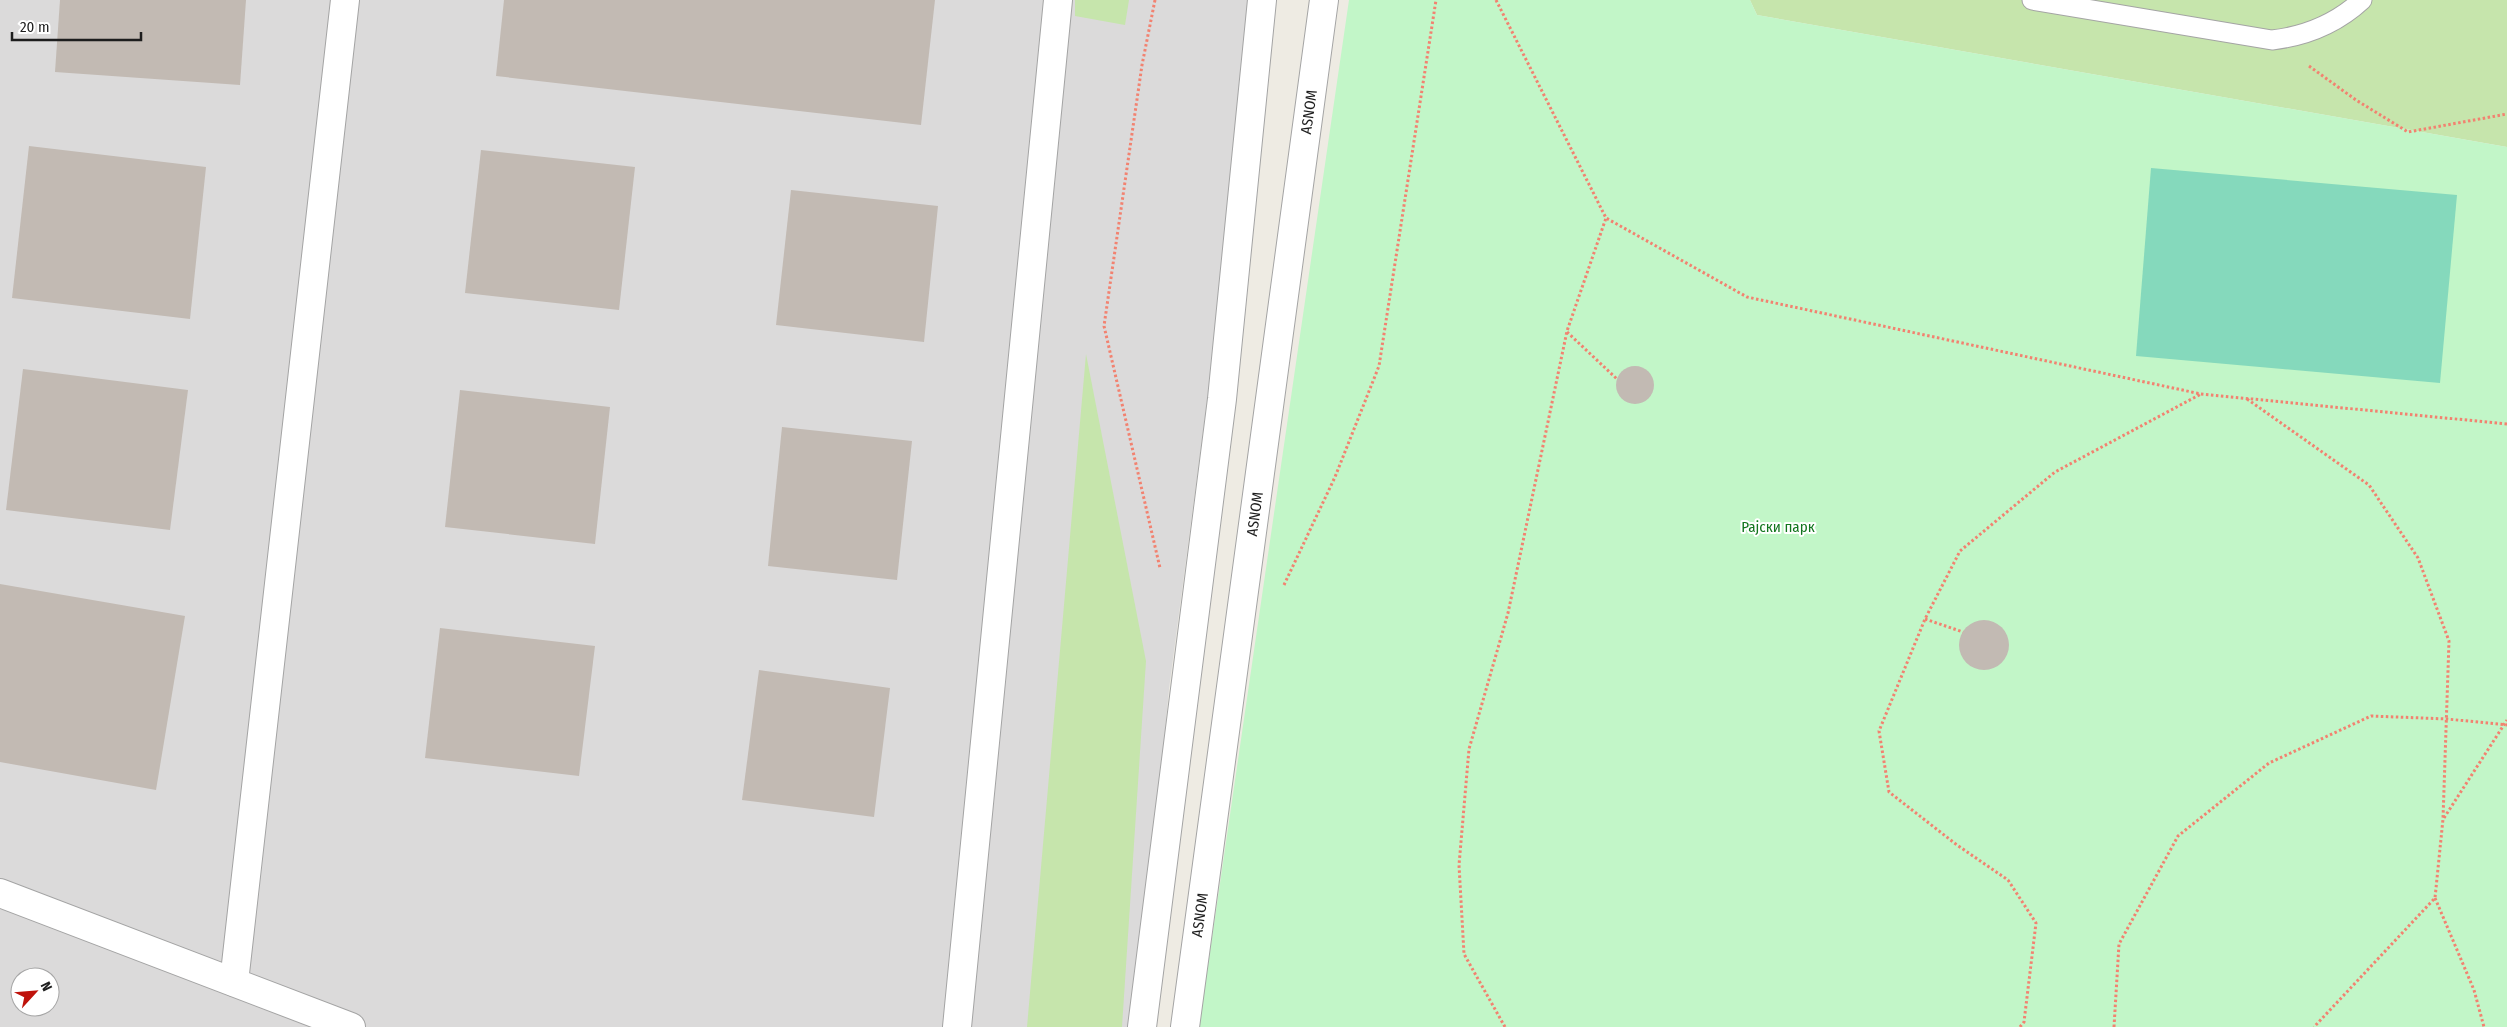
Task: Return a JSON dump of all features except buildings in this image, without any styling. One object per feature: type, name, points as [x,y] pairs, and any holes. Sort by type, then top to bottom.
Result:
[{"type":"street","points":[[234,982],[345,0]]},
{"type":"street","points":[[957,1027],[1058,0]]},
{"type":"street","points":[[1142,1027],[1222,399],[1262,0]]},
{"type":"street","name":"ASNOM","points":[[1185,1027],[1324,0]]},
{"type":"street","points":[[0,893],[351,1027]]},
{"type":"lane","points":[[2032,0],[2272,40],[2295,37],[2324,26],[2348,12],[2362,0]]},
{"type":"path","points":[[1155,0],[1142,65],[1104,326],[1160,568]]},
{"type":"path","points":[[1282,589],[1335,477],[1379,366],[1436,0]]},
{"type":"path","points":[[1496,0],[1606,218],[1747,297],[2201,394],[2507,424]]},
{"type":"path","points":[[2272,40],[2356,100],[2408,132],[2507,114]]},
{"type":"path","points":[[1505,1027],[1464,954],[1459,865],[1469,749],[1508,614],[1567,331],[1606,218]]},
{"type":"path","points":[[1567,331],[1617,379]]},
{"type":"path","points":[[2020,1027],[2024,1022],[2036,924],[2008,880],[1957,845],[1890,792],[1879,731],[1925,619],[1960,552],[2055,472],[2201,394]]},
{"type":"path","points":[[2247,398],[2369,484],[2418,558],[2449,641],[2443,819],[2434,898],[2474,990],[2484,1027]]},
{"type":"path","points":[[1925,619],[1963,632]]},
{"type":"path","points":[[2114,1027],[2119,944],[2178,836],[2269,763],[2370,716],[2447,719],[2505,725]]},
{"type":"path","points":[[2443,819],[2507,720]]},
{"type":"path","points":[[2314,1027],[2434,898]]},
{"type":"shaded area","points":[[0,0],[1260,0],[1169,689],[1137,1027],[0,1027]]},
{"type":"green space","points":[[1075,0],[1129,0],[1125,25],[1075,16]]},
{"type":"green space","name":"Рајски парк","points":[[1349,0],[1750,0],[1757,15],[2507,147],[2507,1027],[1199,1027]]},
{"type":"green space","points":[[1750,0],[2507,0],[2507,147],[1757,15]]},
{"type":"green space","points":[[2151,168],[2457,195],[2440,383],[2136,356]]},
{"type":"green space","points":[[1086,354],[1146,661],[1122,1027],[1027,1027]]}]
